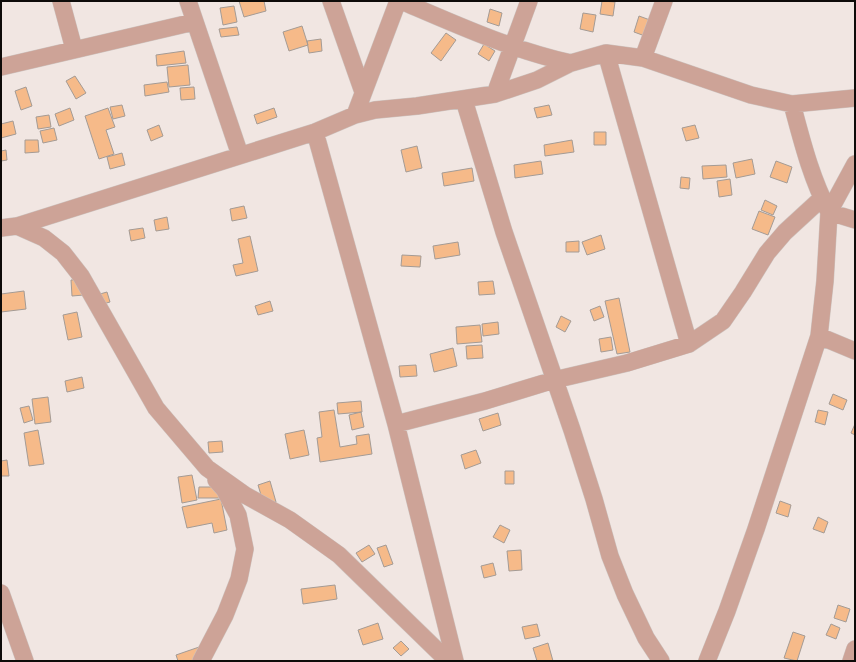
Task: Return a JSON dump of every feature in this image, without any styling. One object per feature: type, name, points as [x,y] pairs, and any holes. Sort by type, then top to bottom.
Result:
[{"type":"street","points":[[62,1],[74,49]]},
{"type":"street","points":[[188,1],[240,155]]},
{"type":"street","points":[[331,1],[363,92]]},
{"type":"street","points":[[355,115],[398,1]]},
{"type":"street","points":[[401,1],[461,27],[512,46],[544,57],[571,63]]},
{"type":"street","points":[[495,94],[529,1]]},
{"type":"street","points":[[643,58],[664,1]]},
{"type":"street","points":[[1,67],[194,22]]},
{"type":"street","points":[[606,53],[688,344]]},
{"type":"street","points":[[9,227],[315,132],[355,115],[375,110],[464,100],[495,94],[537,80],[571,63],[606,53],[643,58],[751,95],[792,104],[855,98]]},
{"type":"street","points":[[464,100],[504,232],[572,430],[610,556],[646,638],[661,661]]},
{"type":"street","points":[[707,661],[756,529],[819,336],[825,281],[826,205],[806,154],[792,104]]},
{"type":"street","points":[[315,132],[396,424],[455,661]]},
{"type":"street","points":[[396,424],[485,401],[554,380],[627,363],[688,344],[724,321],[767,254],[785,232],[826,205],[855,164]]},
{"type":"street","points":[[826,205],[855,220]]},
{"type":"street","points":[[9,227],[44,238],[63,253],[81,276],[156,408],[224,489],[238,515],[245,549],[239,578],[225,615],[201,661]]},
{"type":"street","points":[[819,336],[855,350]]},
{"type":"street","points":[[207,468],[245,495],[290,520],[339,554],[448,661]]},
{"type":"street","points":[[1,593],[25,661]]},
{"type":"street","points":[[851,661],[855,650]]},
{"type":"building","points":[[239,1],[264,1],[266,11],[244,17]]},
{"type":"building","points":[[602,1],[615,2],[613,16],[600,14]]},
{"type":"building","points":[[234,6],[237,22],[223,25],[220,8]]},
{"type":"building","points":[[490,9],[502,13],[499,26],[487,22]]},
{"type":"building","points":[[583,13],[596,15],[593,32],[580,29]]},
{"type":"building","points":[[639,16],[650,20],[645,36],[634,32]]},
{"type":"building","points":[[302,26],[308,45],[289,51],[283,32]]},
{"type":"building","points":[[237,27],[239,35],[221,37],[219,29]]},
{"type":"building","points":[[446,33],[456,40],[441,61],[431,53]]},
{"type":"building","points":[[321,39],[322,51],[309,53],[307,41]]},
{"type":"building","points":[[484,44],[495,51],[489,61],[478,54]]},
{"type":"building","points":[[184,51],[186,63],[157,66],[156,55]]},
{"type":"building","points":[[188,65],[190,85],[169,87],[167,67]]},
{"type":"building","points":[[75,76],[86,93],[76,99],[66,81]]},
{"type":"building","points":[[167,82],[169,92],[145,96],[144,85]]},
{"type":"building","points":[[26,87],[32,106],[21,110],[15,91]]},
{"type":"building","points":[[194,87],[195,99],[181,100],[180,88]]},
{"type":"building","points":[[122,105],[125,116],[113,119],[110,107]]},
{"type":"building","points":[[549,105],[552,115],[537,118],[534,108]]},
{"type":"building","points":[[70,108],[74,120],[59,126],[55,114]]},
{"type":"building","points":[[108,108],[115,127],[106,130],[114,154],[99,159],[85,116]]},
{"type":"building","points":[[274,108],[277,117],[257,124],[254,115]]},
{"type":"building","points":[[49,115],[51,127],[38,129],[36,117]]},
{"type":"building","points":[[13,121],[16,134],[1,138],[1,124]]},
{"type":"building","points":[[159,125],[163,136],[151,141],[147,130]]},
{"type":"building","points":[[695,125],[699,138],[686,141],[682,128]]},
{"type":"building","points":[[54,128],[57,140],[43,143],[40,131]]},
{"type":"building","points":[[594,132],[606,132],[606,145],[594,145]]},
{"type":"building","points":[[25,140],[38,140],[39,152],[25,153]]},
{"type":"building","points":[[572,140],[574,152],[545,156],[544,145]]},
{"type":"building","points":[[417,146],[422,168],[406,172],[401,150]]},
{"type":"building","points":[[6,150],[7,160],[1,161],[1,151]]},
{"type":"building","points":[[122,153],[125,165],[110,169],[107,157]]},
{"type":"building","points":[[752,159],[755,174],[736,178],[733,163]]},
{"type":"building","points":[[541,161],[543,174],[515,178],[514,165]]},
{"type":"building","points":[[776,161],[792,167],[787,183],[770,177]]},
{"type":"building","points":[[726,165],[727,177],[703,179],[702,166]]},
{"type":"building","points":[[472,168],[474,181],[444,186],[442,173]]},
{"type":"building","points":[[681,177],[690,178],[689,189],[680,188]]},
{"type":"building","points":[[730,179],[732,195],[719,197],[717,181]]},
{"type":"building","points":[[765,200],[777,206],[773,215],[761,210]]},
{"type":"building","points":[[244,206],[247,218],[232,221],[230,209]]},
{"type":"building","points":[[759,211],[775,217],[768,235],[752,229]]},
{"type":"building","points":[[167,217],[169,229],[156,231],[154,220]]},
{"type":"building","points":[[143,228],[145,238],[131,241],[129,230]]},
{"type":"building","points":[[601,235],[605,249],[587,255],[582,242]]},
{"type":"building","points":[[250,236],[258,271],[236,276],[233,265],[243,263],[238,239]]},
{"type":"building","points":[[579,241],[579,252],[566,252],[566,242]]},
{"type":"building","points":[[458,242],[460,255],[435,259],[433,246]]},
{"type":"building","points":[[402,255],[421,256],[420,267],[401,266]]},
{"type":"building","points":[[83,279],[84,295],[72,296],[71,280]]},
{"type":"building","points":[[493,281],[495,294],[479,295],[478,282]]},
{"type":"building","points":[[24,291],[26,309],[1,312],[1,294]]},
{"type":"building","points":[[107,292],[110,302],[96,306],[93,296]]},
{"type":"building","points":[[619,298],[630,352],[617,354],[605,301]]},
{"type":"building","points":[[270,301],[273,311],[258,315],[255,306]]},
{"type":"building","points":[[600,306],[604,317],[594,321],[590,310]]},
{"type":"building","points":[[77,312],[82,337],[68,340],[63,315]]},
{"type":"building","points":[[561,316],[571,321],[565,332],[556,327]]},
{"type":"building","points":[[498,322],[499,334],[483,336],[482,324]]},
{"type":"building","points":[[480,325],[482,342],[457,344],[456,327]]},
{"type":"building","points":[[611,337],[613,350],[601,352],[599,339]]},
{"type":"building","points":[[482,345],[483,358],[467,359],[466,346]]},
{"type":"building","points":[[453,348],[457,366],[434,372],[430,354]]},
{"type":"building","points":[[416,365],[417,376],[400,377],[399,366]]},
{"type":"building","points":[[82,377],[84,388],[67,392],[65,381]]},
{"type":"building","points":[[833,394],[847,400],[843,410],[829,404]]},
{"type":"building","points":[[48,397],[51,422],[35,424],[32,399]]},
{"type":"building","points":[[361,401],[362,412],[338,414],[337,403]]},
{"type":"building","points":[[29,406],[33,420],[24,423],[20,408]]},
{"type":"building","points":[[334,410],[340,447],[357,444],[356,436],[369,434],[372,454],[320,462],[317,438],[322,437],[319,412]]},
{"type":"building","points":[[818,410],[828,412],[825,425],[815,422]]},
{"type":"building","points":[[361,412],[364,427],[352,430],[349,415]]},
{"type":"building","points":[[498,413],[501,425],[483,431],[479,419]]},
{"type":"building","points":[[855,424],[855,435],[851,433]]},
{"type":"building","points":[[38,430],[44,464],[29,466],[24,433]]},
{"type":"building","points":[[304,430],[309,455],[290,459],[285,434]]},
{"type":"building","points":[[222,441],[223,452],[209,453],[208,442]]},
{"type":"building","points":[[476,450],[481,463],[465,469],[461,455]]},
{"type":"building","points":[[7,460],[9,476],[1,476],[1,461]]},
{"type":"building","points":[[505,471],[514,471],[514,484],[505,484]]},
{"type":"building","points":[[192,475],[197,500],[182,503],[178,477]]},
{"type":"building","points":[[270,481],[276,502],[264,505],[258,485]]},
{"type":"building","points":[[199,487],[221,487],[221,498],[198,498]]},
{"type":"building","points":[[221,499],[227,530],[214,533],[212,523],[187,528],[182,507]]},
{"type":"building","points":[[780,501],[791,505],[788,517],[776,513]]},
{"type":"building","points":[[818,517],[828,522],[824,533],[813,529]]},
{"type":"building","points":[[500,525],[510,530],[504,543],[493,537]]},
{"type":"building","points":[[369,545],[375,554],[362,562],[356,553]]},
{"type":"building","points":[[386,545],[393,564],[384,567],[377,548]]},
{"type":"building","points":[[521,550],[522,570],[509,571],[507,551]]},
{"type":"building","points":[[493,563],[496,575],[484,578],[481,566]]},
{"type":"building","points":[[335,585],[337,599],[303,604],[301,589]]},
{"type":"building","points":[[838,605],[850,609],[846,622],[834,618]]},
{"type":"building","points":[[378,623],[383,639],[363,645],[358,630]]},
{"type":"building","points":[[537,624],[540,636],[525,639],[522,627]]},
{"type":"building","points":[[831,624],[840,628],[836,639],[826,635]]},
{"type":"building","points":[[793,632],[805,636],[797,661],[784,658]]},
{"type":"building","points":[[401,641],[409,649],[401,656],[393,648]]},
{"type":"building","points":[[548,643],[553,661],[537,661],[533,648]]},
{"type":"building","points":[[202,646],[207,661],[178,661],[176,655]]}]
